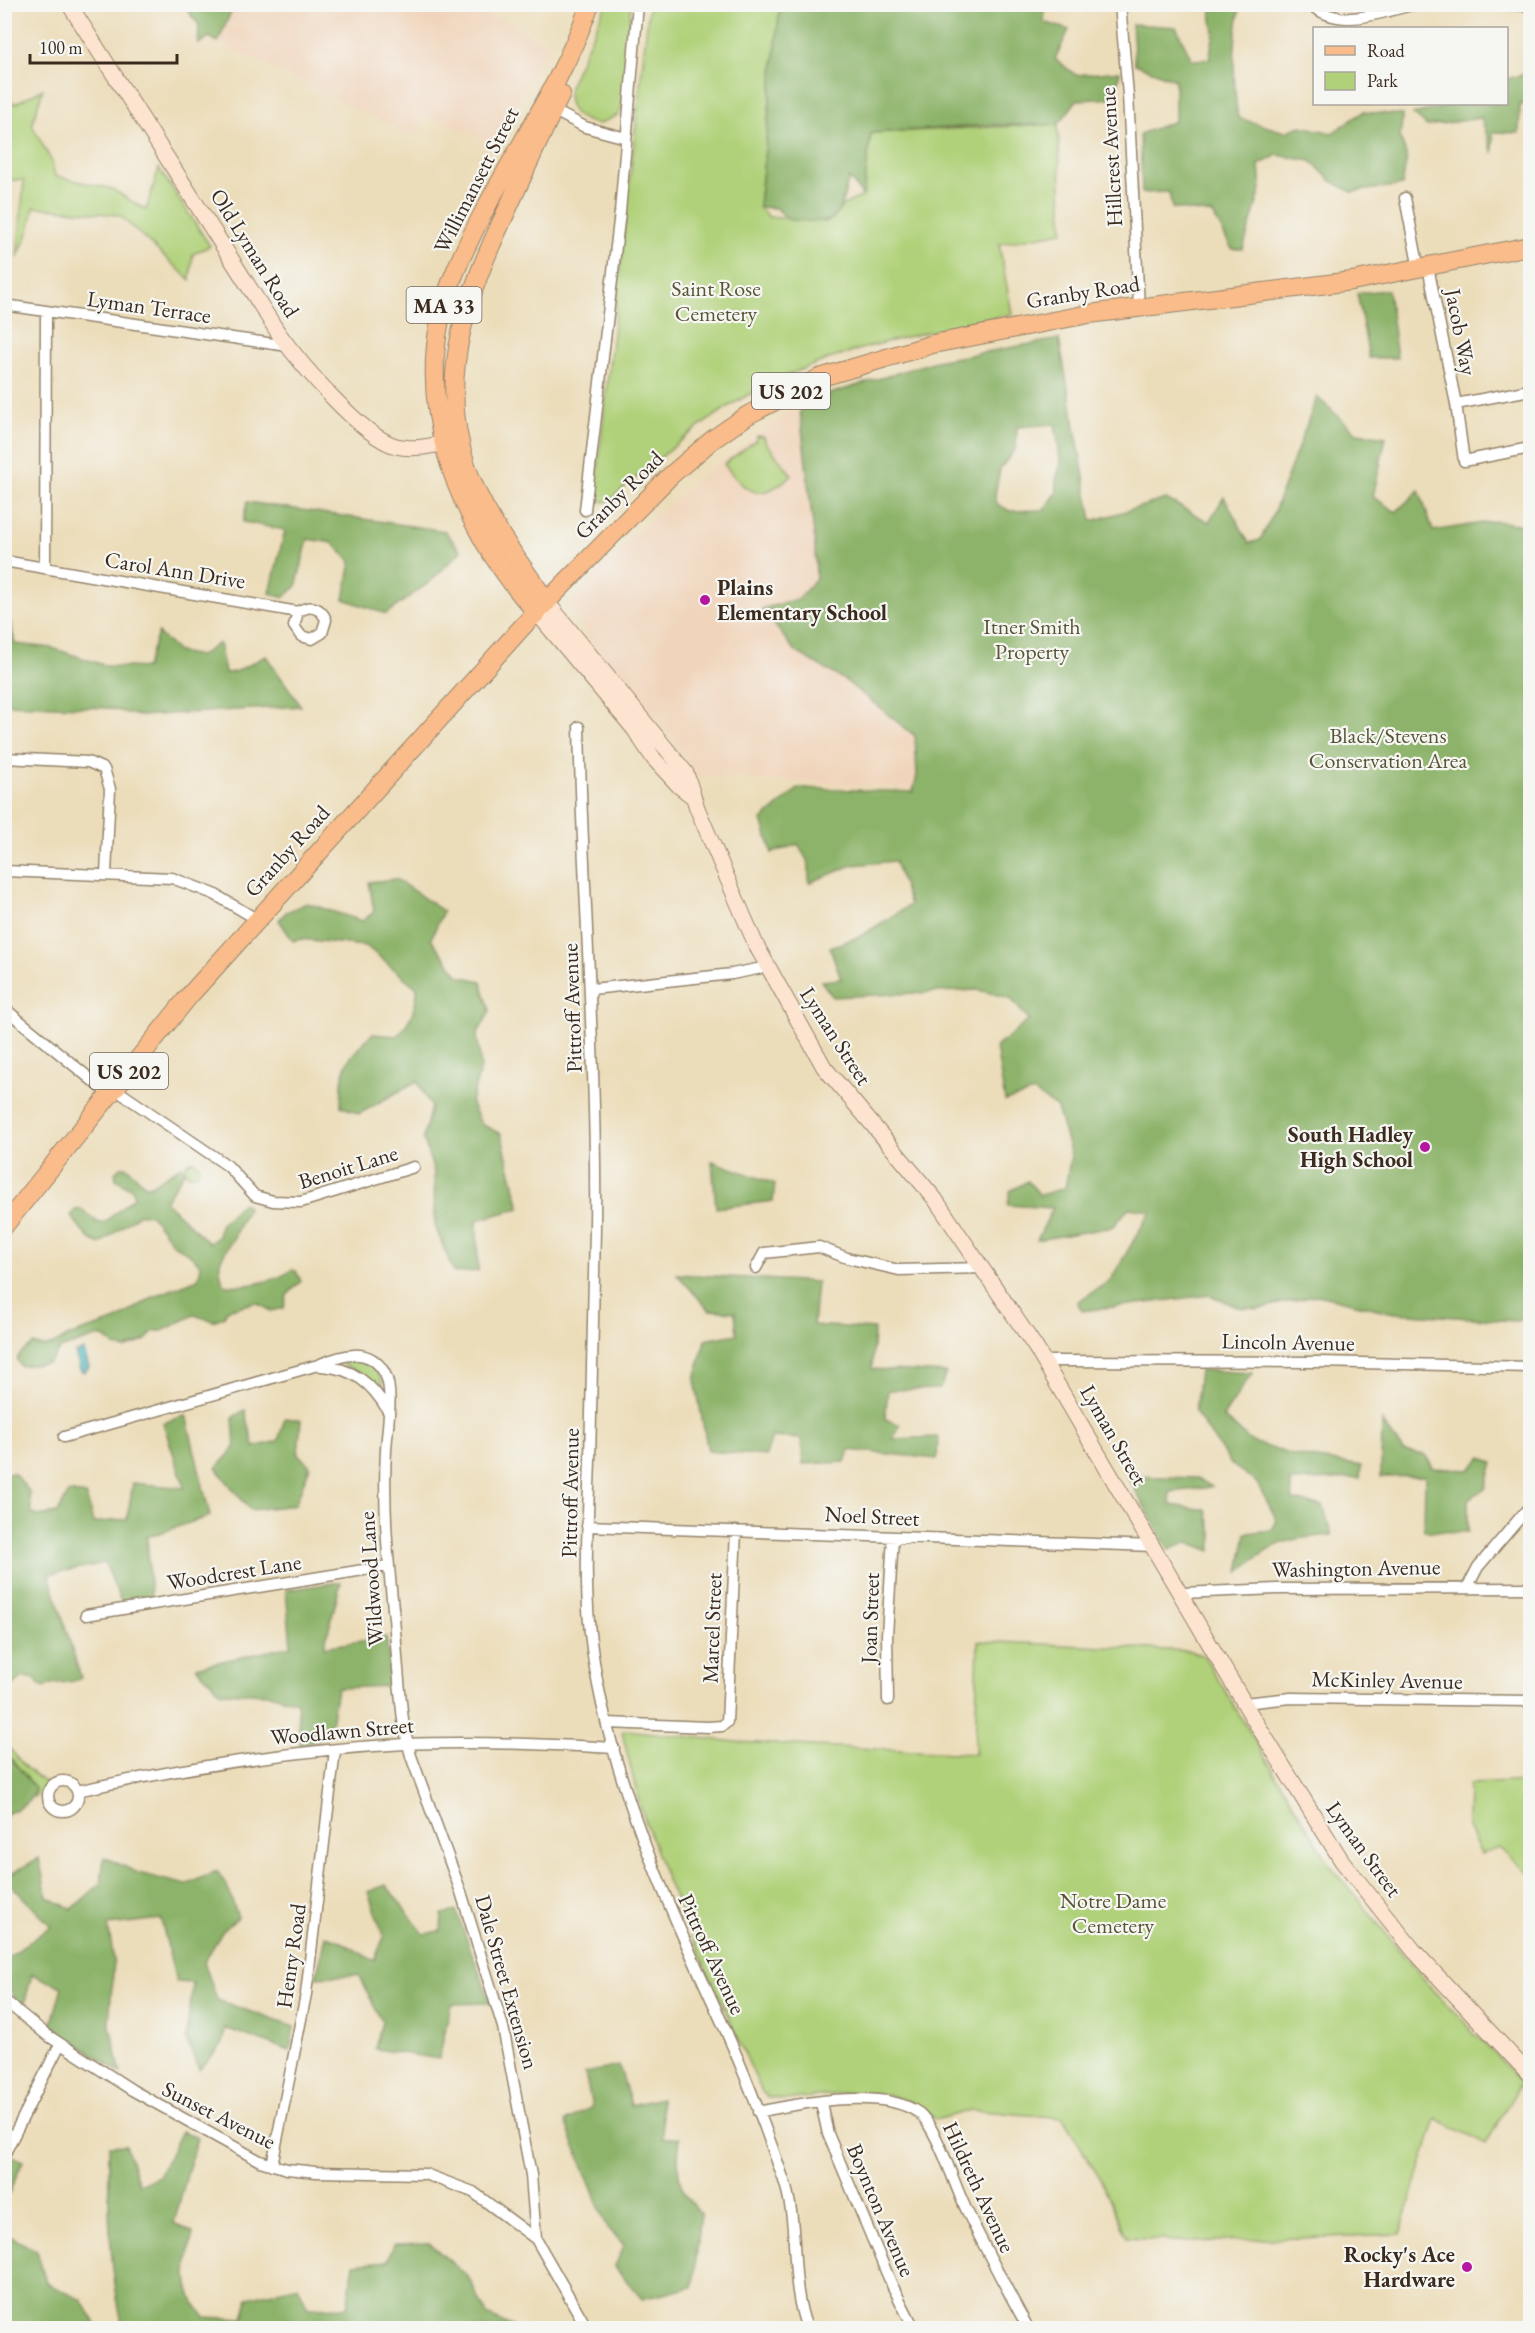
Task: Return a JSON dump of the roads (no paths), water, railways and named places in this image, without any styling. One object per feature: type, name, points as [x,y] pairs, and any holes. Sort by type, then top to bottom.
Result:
[{"type":"main road","name":"Old Lyman Road","points":[[69,4],[288,346],[339,402],[381,438],[403,447],[452,442]]},
{"type":"main road","name":"Willimansett Street","points":[[542,607],[485,507],[452,442],[457,342],[465,310],[488,248],[590,4]]},
{"type":"main road","name":"Willimansett Street","points":[[548,107],[600,4]]},
{"type":"main road","name":"Granby Road","points":[[4,1226],[189,996],[542,607],[627,517],[683,464],[726,429],[799,387],[915,348],[1056,320],[1139,307],[1320,286],[1530,246]]},
{"type":"main road","name":"Lyman Street","points":[[542,607],[686,773],[692,796],[767,967],[832,1078],[935,1199],[1045,1361],[1244,1703],[1342,1861],[1415,1952],[1530,2075]]},
{"type":"street","points":[[585,510],[626,138],[638,4]]},
{"type":"street","name":"Hillcrest Avenue","points":[[1120,4],[1129,118],[1139,307]]},
{"type":"street","points":[[1309,4],[1326,15],[1355,19],[1416,4]]},
{"type":"street","points":[[1500,4],[1530,6]]},
{"type":"street","points":[[548,107],[585,127],[626,138]]},
{"type":"street","name":"Jacob Way","points":[[1405,198],[1456,404],[1464,461],[1530,448]]},
{"type":"street","name":"Lyman Terrace","points":[[4,305],[288,346]]},
{"type":"street","points":[[45,567],[46,312]]},
{"type":"street","name":"Jacob Way","points":[[1456,404],[1530,390]]},
{"type":"street","name":"Carol Ann Drive","points":[[4,561],[298,612]]},
{"type":"street","name":"Pittroff Avenue","points":[[579,727],[591,989],[595,1207],[587,1526],[590,1632],[607,1723],[649,1859],[726,2031],[786,2185],[792,2224],[796,2289],[807,2328]]},
{"type":"street","points":[[4,758],[88,762],[104,769],[110,789],[106,874]]},
{"type":"street","points":[[4,871],[161,877],[187,882],[214,894],[258,920]]},
{"type":"street","points":[[591,989],[732,974],[767,967]]},
{"type":"street","name":"Benoit Lane","points":[[4,1008],[113,1092],[223,1162],[260,1198],[301,1202],[414,1167]]},
{"type":"street","points":[[756,1268],[764,1253],[819,1247],[847,1258],[899,1270],[982,1268]]},
{"type":"street","name":"Wildwood Lane","points":[[64,1437],[351,1354],[371,1359],[381,1367],[387,1378],[390,1392],[384,1479],[388,1566],[408,1744]]},
{"type":"street","name":"Lincoln Avenue","points":[[1045,1361],[1294,1361],[1530,1367]]},
{"type":"street","name":"Wildwood Lane","points":[[318,1365],[345,1369],[359,1376],[377,1393],[388,1411]]},
{"type":"street","points":[[1468,1586],[1478,1567],[1530,1506]]},
{"type":"street","name":"Noel Street","points":[[587,1526],[1154,1546]]},
{"type":"street","name":"Marcel Street","points":[[607,1723],[708,1726],[724,1724],[729,1713],[736,1532]]},
{"type":"street","name":"Joan Street","points":[[888,1700],[887,1635],[893,1537]]},
{"type":"street","name":"Woodcrest Lane","points":[[86,1616],[388,1566]]},
{"type":"street","name":"Washington Avenue","points":[[1182,1593],[1468,1586],[1530,1588]]},
{"type":"street","name":"McKinley Avenue","points":[[1244,1703],[1291,1698],[1530,1701]]},
{"type":"street","name":"Woodlawn Street","points":[[77,1791],[206,1767],[335,1750],[408,1744],[532,1744],[614,1748]]},
{"type":"street","name":"Dale Street Extension","points":[[408,1744],[458,1884],[500,2016],[530,2162],[536,2239]]},
{"type":"street","name":"Henry Road","points":[[273,2165],[306,1994],[335,1750]]},
{"type":"street","name":"Sunset Avenue","points":[[4,2000],[60,2044],[164,2109],[273,2165],[316,2172],[405,2173],[435,2176],[482,2197],[536,2239]]},
{"type":"street","points":[[4,2155],[60,2044]]},
{"type":"street","name":"Hildreth Avenue","points":[[758,2112],[849,2100],[886,2102],[913,2110],[927,2120],[966,2210],[1028,2328]]},
{"type":"street","name":"Boynton Avenue","points":[[820,2103],[828,2134],[891,2283],[914,2328]]},
{"type":"street","points":[[536,2239],[587,2328]]},
{"type":"water","points":[[84,1350],[89,1367],[84,1372],[80,1370],[75,1353]]},
{"type":"place","name":"Plains Elementary School","points":[[705,600]]},
{"type":"place","name":"South Hadley High School","points":[[1425,1147]]},
{"type":"place","name":"Rocky's Ace Hardware","points":[[1467,2267]]},
{"type":"park label","name":"Saint Rose Cemetery","points":[[716,300]]},
{"type":"park label","name":"Itner Smith Property","points":[[1032,638]]},
{"type":"park label","name":"Black/Stevens Conservation Area","points":[[1388,748]]},
{"type":"park label","name":"Notre Dame Cemetery","points":[[1113,1913]]}]
